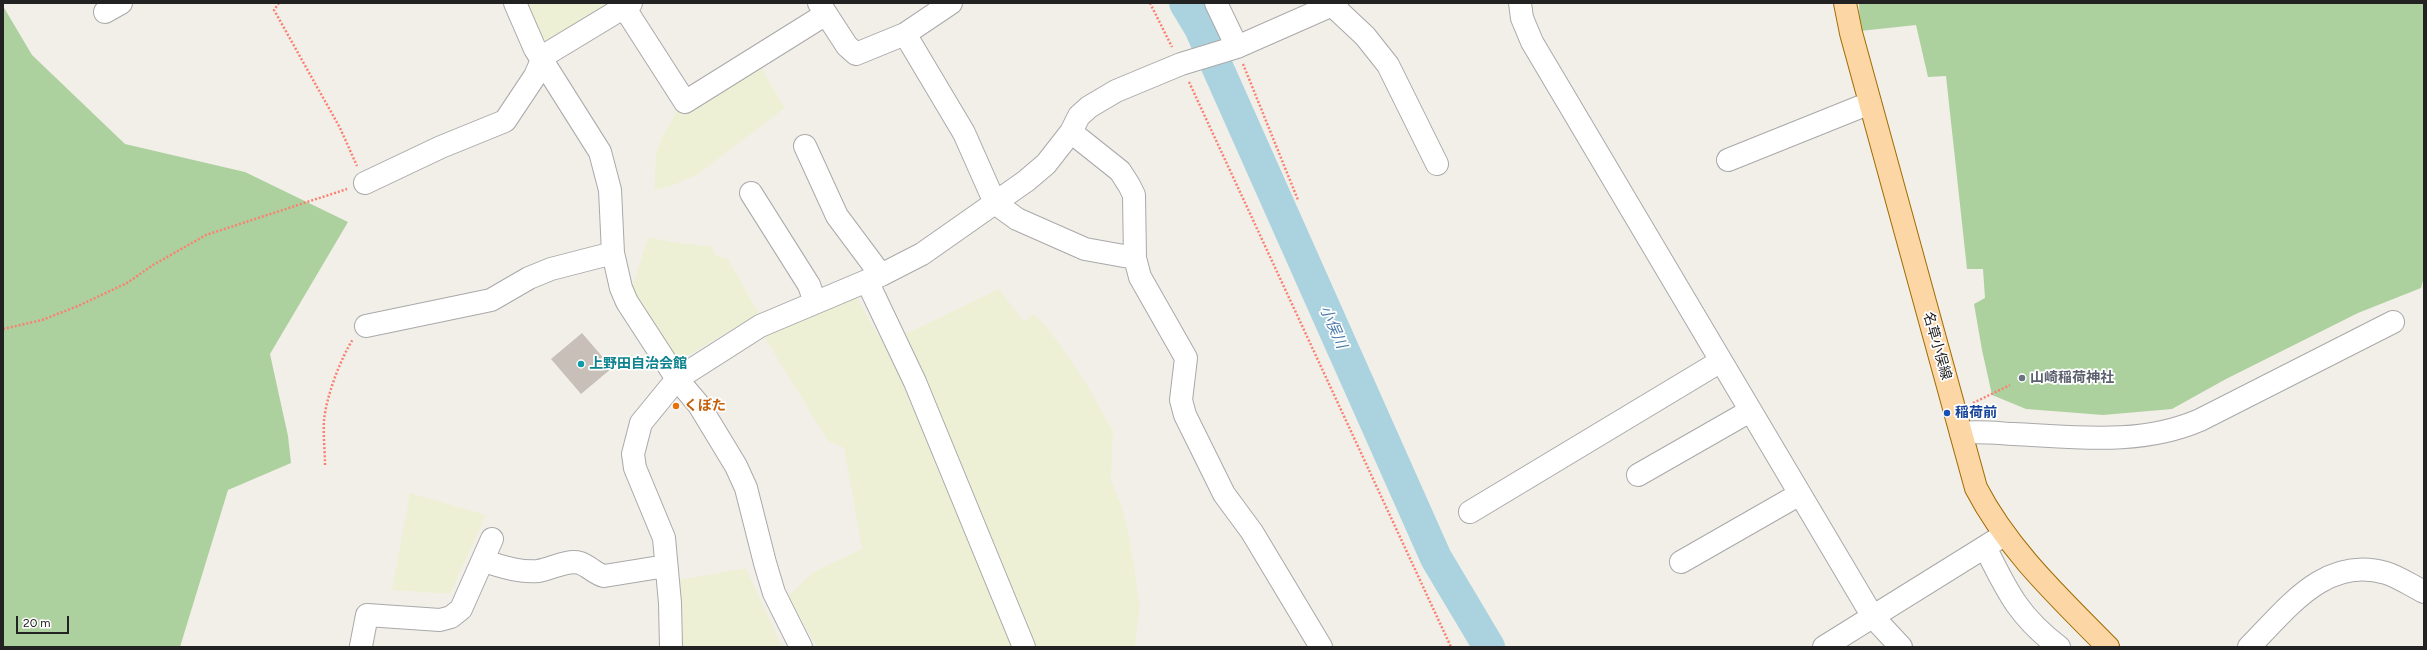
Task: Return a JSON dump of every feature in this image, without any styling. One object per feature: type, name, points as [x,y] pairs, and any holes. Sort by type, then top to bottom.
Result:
[{"type":"main road","name":"名草小俣線","points":[[1845,3],[1851,33],[1976,488],[2004,535],[2055,596],[2108,647]]},
{"type":"street","points":[[516,3],[542,60],[600,152],[606,168],[610,190],[613,253],[618,277],[628,302],[677,379],[699,405],[726,447],[746,488],[774,593],[801,647]]},
{"type":"street","points":[[365,183],[441,147],[505,121],[535,76],[542,60],[550,52],[627,5],[685,102],[823,8],[847,46],[856,54],[905,34],[951,3]]},
{"type":"street","points":[[1216,3],[1233,47]]},
{"type":"street","points":[[1520,3],[1522,18],[1532,42],[1750,411],[1873,617],[1901,647]]},
{"type":"street","points":[[671,647],[670,603],[664,538],[635,468],[633,454],[641,423],[677,379],[760,326],[874,278],[922,254],[995,203],[1046,164],[1071,132],[1080,116],[1102,99],[1184,64],[1233,47],[1335,4],[1365,36],[1388,65],[1437,164]]},
{"type":"street","points":[[905,34],[964,133],[995,203],[1016,219],[1085,249],[1135,258]]},
{"type":"street","points":[[1728,160],[1870,103]]},
{"type":"street","points":[[1071,132],[1120,171],[1134,195],[1135,210],[1133,223],[1135,258],[1144,288],[1186,358],[1181,400],[1185,415],[1194,436],[1224,494],[1252,532],[1321,647]]},
{"type":"street","points":[[804,146],[837,216],[874,278],[1024,647]]},
{"type":"street","points":[[751,193],[809,285],[816,302]]},
{"type":"street","points":[[366,326],[491,300],[529,278],[551,269],[613,253]]},
{"type":"street","points":[[1961,433],[2110,438],[2150,435],[2176,429],[2200,420],[2393,322]]},
{"type":"street","points":[[1470,512],[1721,361]]},
{"type":"street","points":[[1638,474],[1750,411]]},
{"type":"street","points":[[1681,562],[1800,494]]},
{"type":"street","points":[[1824,647],[2004,535]]},
{"type":"street","points":[[361,646],[368,615],[440,620],[451,617],[461,609],[484,561],[492,539]]},
{"type":"street","points":[[1985,547],[2018,610],[2035,628],[2059,647]]},
{"type":"street","points":[[484,561],[523,571],[539,571],[571,562],[581,563],[594,574],[604,576],[666,566]]},
{"type":"street","points":[[2249,647],[2307,589],[2331,575],[2351,570],[2369,570],[2386,574],[2424,592]]},
{"type":"path","points":[[3,329],[42,320],[78,306],[127,283],[153,265],[206,235],[365,183],[340,128],[274,10],[278,3]]},
{"type":"path","points":[[1150,3],[1184,64],[1451,647]]},
{"type":"path","points":[[1233,47],[1298,200]]},
{"type":"path","points":[[325,465],[324,421],[328,402],[340,364],[352,340],[366,326]]},
{"type":"path","points":[[1956,412],[2010,385]]},
{"type":"green space","points":[[525,3],[611,3],[545,44],[541,40]]},
{"type":"green space","points":[[1859,3],[2424,3],[2424,277],[2421,288],[2358,313],[2226,379],[2172,409],[2103,415],[2026,409],[1992,395],[1974,304],[1985,298],[1983,269],[1967,269],[1946,76],[1928,77],[1916,25],[1860,31]]},
{"type":"green space","points":[[3,6],[32,55],[125,144],[245,172],[348,222],[270,354],[288,436],[291,463],[228,490],[180,647],[3,647]]},
{"type":"green space","points":[[759,64],[785,108],[698,174],[674,185],[654,190],[656,155],[662,137],[679,108]]},
{"type":"green space","points":[[648,237],[677,243],[711,246],[717,256],[728,259],[759,313],[684,358],[670,351],[631,291]]},
{"type":"green space","points":[[999,289],[1024,322],[1034,314],[1048,328],[1086,383],[1113,431],[1111,480],[1121,505],[1130,541],[1140,606],[1135,647],[817,647],[788,597],[813,572],[862,549],[844,448],[828,441],[766,340],[765,332],[854,293],[880,338],[903,335]]},
{"type":"green space","points":[[410,493],[486,515],[450,594],[392,590]]},
{"type":"green space","points":[[746,568],[782,647],[678,647],[673,581]]},
{"type":"building","name":"上野田自治会館","points":[[582,333],[612,368],[581,394],[551,359]]},
{"type":"waterway","name":"小俣川","points":[[1185,3],[1200,28],[1436,558],[1489,647]]},
{"type":"place","name":"上野田自治会館","points":[[581,364]]},
{"type":"place","name":"山崎稲荷神社","points":[[2022,378]]},
{"type":"place","name":"くぼた","points":[[676,406]]},
{"type":"place","name":"稲荷前","points":[[1947,413]]}]
